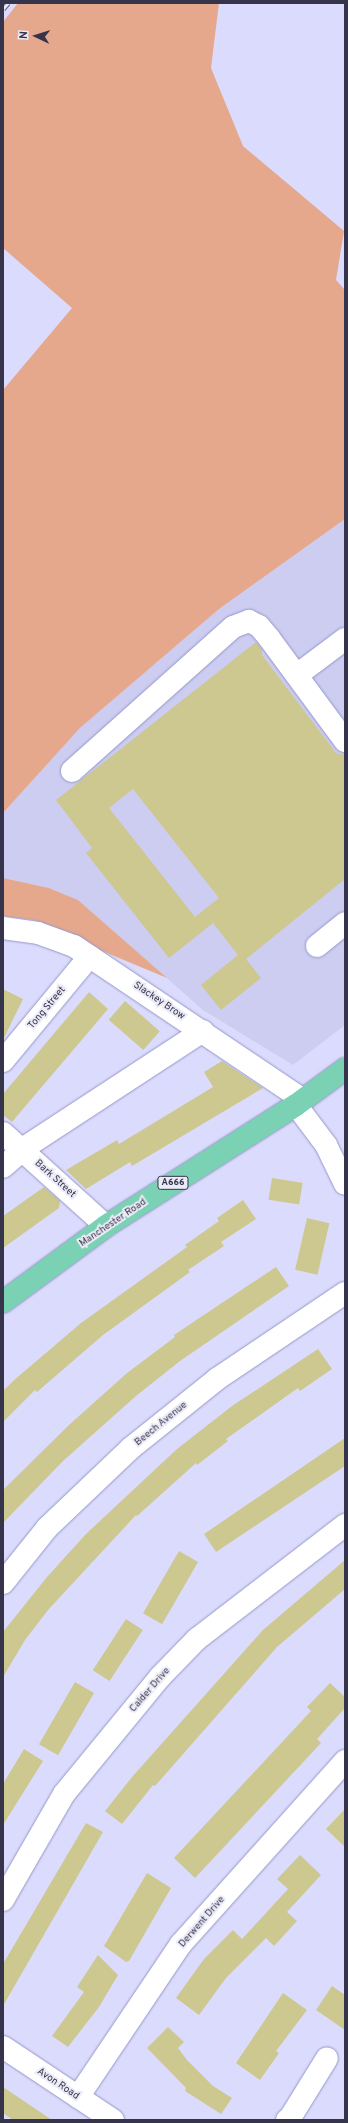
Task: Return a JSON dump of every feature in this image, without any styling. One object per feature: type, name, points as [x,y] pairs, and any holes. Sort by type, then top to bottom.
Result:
[{"type":"main road","name":"Manchester Road","points":[[3,1302],[106,1226],[299,1103],[345,1069]]},
{"type":"street","points":[[72,771],[233,627],[249,621],[259,626],[345,741]]},
{"type":"street","points":[[297,675],[345,639]]},
{"type":"street","points":[[317,946],[345,924]]},
{"type":"street","name":"Slackey Brow","points":[[3,928],[56,938],[90,956],[203,1031],[299,1103],[326,1145],[345,1184]]},
{"type":"street","name":"Tong Street","points":[[3,1060],[90,956]]},
{"type":"street","points":[[3,1167],[23,1150],[203,1031]]},
{"type":"street","name":"Bark Street","points":[[3,1134],[23,1150],[106,1226]]},
{"type":"street","name":"Beech Avenue","points":[[3,1583],[47,1528],[131,1448],[217,1379],[345,1293]]},
{"type":"street","name":"Calder Drive","points":[[3,1900],[64,1794],[160,1677],[197,1639],[345,1525]]},
{"type":"street","name":"Derwent Drive","points":[[78,2097],[181,1944],[345,1761]]},
{"type":"street","name":"Avon Road","points":[[3,2047],[113,2120]]},
{"type":"street","points":[[287,2120],[290,2118],[327,2058]]},
{"type":"shaded area","points":[[18,3],[219,3],[211,68],[243,146],[344,231],[336,280],[345,290],[345,519],[219,609],[80,728],[3,813],[3,390],[72,308],[3,248],[3,22]]},
{"type":"shaded area","points":[[345,519],[345,1025],[293,1065],[203,1010],[78,900],[49,888],[3,878],[3,813],[80,728],[219,609]]},
{"type":"shaded area","points":[[3,878],[49,888],[78,900],[167,978],[95,948],[55,927],[33,920],[3,916]]},
{"type":"building","points":[[256,642],[262,649],[262,655],[336,753],[345,755],[345,879],[246,959],[261,978],[221,1010],[201,985],[238,955],[213,923],[169,958],[86,853],[92,848],[56,800]],"holes":[[[133,789],[219,898],[195,917],[109,808]]]},
{"type":"building","points":[[3,989],[23,999],[3,1040]]},
{"type":"building","points":[[89,992],[108,1009],[12,1122],[3,1115],[3,1094]]},
{"type":"building","points":[[125,1001],[160,1031],[143,1050],[109,1020]]},
{"type":"building","points":[[222,1061],[263,1088],[132,1166],[130,1162],[86,1189],[66,1170],[117,1140],[119,1144],[213,1087],[204,1072]]},
{"type":"building","points":[[272,1178],[303,1183],[299,1205],[269,1200]]},
{"type":"building","points":[[44,1187],[60,1201],[59,1208],[3,1248],[3,1216]]},
{"type":"building","points":[[243,1200],[256,1219],[221,1242],[224,1246],[188,1270],[190,1272],[103,1335],[37,1392],[35,1390],[3,1422],[3,1391],[13,1381],[81,1323],[187,1247],[185,1245],[219,1221],[217,1218]]},
{"type":"building","points":[[307,1218],[329,1223],[317,1275],[295,1270]]},
{"type":"building","points":[[276,1267],[289,1286],[180,1361],[136,1396],[63,1461],[3,1523],[3,1490],[69,1425],[127,1373],[175,1337],[174,1335]]},
{"type":"building","points":[[318,1349],[332,1369],[300,1391],[298,1388],[226,1439],[228,1441],[197,1465],[196,1463],[137,1516],[136,1515],[48,1610],[25,1640],[3,1677],[3,1632],[47,1577],[86,1534],[177,1449],[232,1406]]},
{"type":"building","points":[[345,1438],[345,1466],[216,1552],[204,1534]]},
{"type":"building","points":[[179,1551],[198,1562],[162,1624],[143,1613]]},
{"type":"building","points":[[345,1560],[345,1589],[277,1647],[155,1786],[153,1785],[122,1824],[105,1811],[132,1777],[263,1630]]},
{"type":"building","points":[[126,1619],[143,1630],[110,1681],[93,1670]]},
{"type":"building","points":[[75,1682],[94,1693],[58,1755],[39,1744]]},
{"type":"building","points":[[330,1683],[345,1697],[345,1708],[317,1739],[321,1743],[195,1878],[174,1858],[311,1711],[307,1707]]},
{"type":"building","points":[[24,1749],[43,1761],[3,1825],[3,1784]]},
{"type":"building","points":[[345,1809],[345,1847],[326,1829]]},
{"type":"building","points":[[86,1823],[103,1832],[3,2006],[3,1964]]},
{"type":"building","points":[[300,1855],[321,1875],[287,1912],[297,1921],[274,1946],[266,1938],[226,1978],[199,2015],[176,1998],[204,1959],[233,1930],[242,1939],[288,1889],[277,1879]]},
{"type":"building","points":[[147,1873],[171,1888],[129,1961],[126,1962],[104,1946]]},
{"type":"building","points":[[98,1955],[118,1975],[99,2007],[68,2047],[52,2036],[84,1992],[77,1987]]},
{"type":"building","points":[[332,1986],[345,1995],[345,2030],[316,2010]]},
{"type":"building","points":[[283,1993],[307,2010],[276,2051],[279,2053],[260,2080],[236,2063]]},
{"type":"building","points":[[168,2027],[184,2042],[178,2048],[187,2060],[213,2086],[232,2098],[221,2114],[185,2091],[186,2088],[147,2048]]},
{"type":"building","points":[[3,2087],[52,2120],[13,2120],[3,2113]]},
{"type":"railway","points":[[3,9],[8,3]]}]
